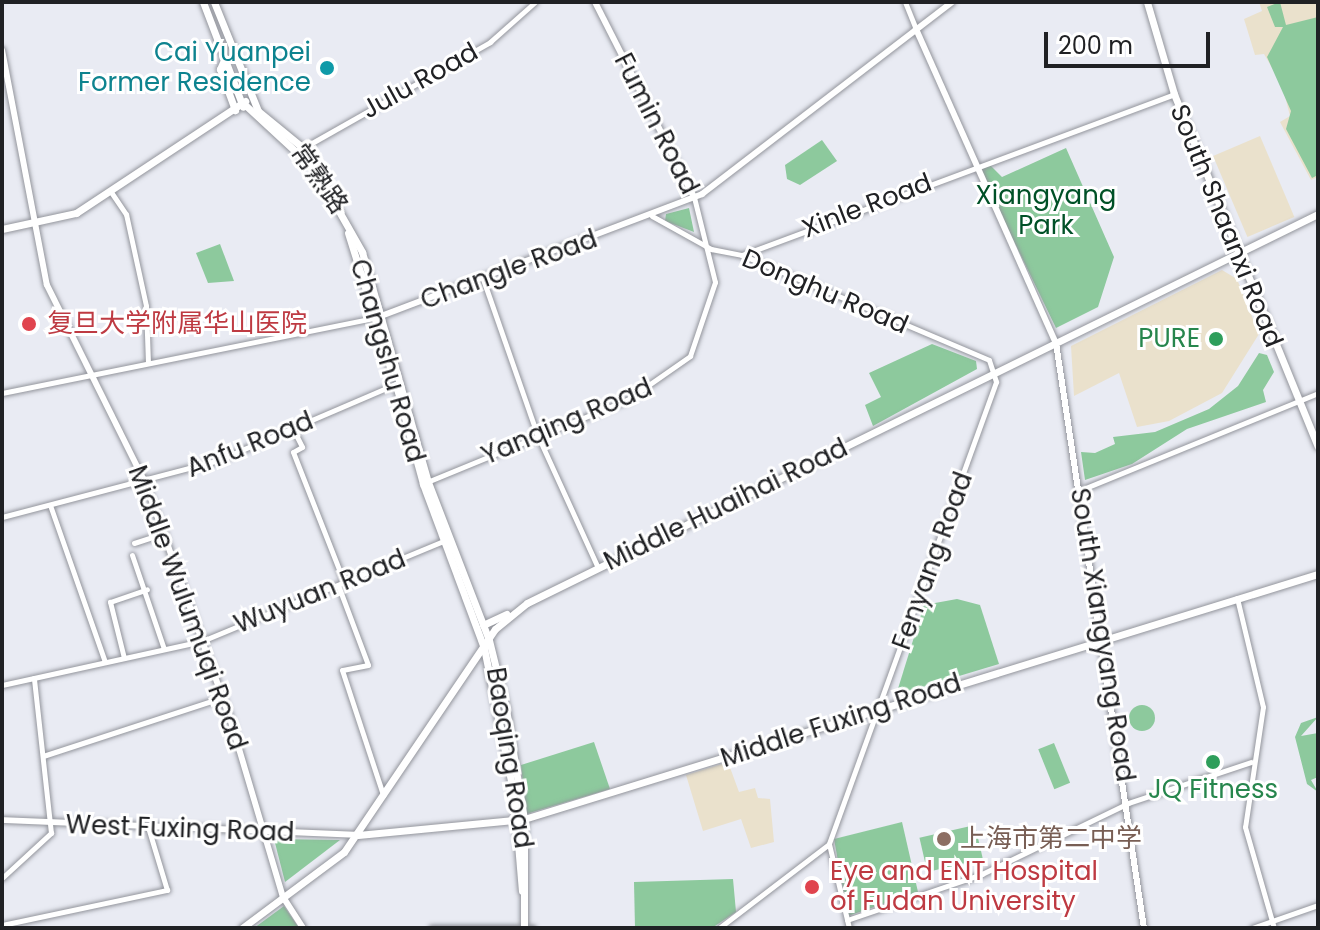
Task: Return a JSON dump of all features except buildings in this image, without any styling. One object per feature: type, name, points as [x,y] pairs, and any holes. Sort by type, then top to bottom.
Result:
[{"type":"main road","points":[[203,2],[224,59],[246,100]]},
{"type":"main road","points":[[214,2],[246,100]]},
{"type":"main road","name":"South Shaanxi Road","points":[[1147,2],[1174,94],[1318,446]]},
{"type":"main road","points":[[224,59],[220,69],[235,110]]},
{"type":"main road","points":[[2,229],[32,225],[76,213],[246,100]]},
{"type":"main road","name":"Changshu Road","points":[[246,100],[301,150],[347,230],[379,317],[426,483],[486,644]]},
{"type":"main road","name":"常熟路","points":[[246,100],[254,122],[312,169]]},
{"type":"main road","name":"常熟路","points":[[301,150],[346,218],[379,317]]},
{"type":"main road","name":"Middle Huaihai Road","points":[[242,928],[358,835],[486,644],[516,610],[1318,214]]},
{"type":"main road","points":[[447,539],[483,625],[486,644]]},
{"type":"main road","name":"Middle Fuxing Road","points":[[358,835],[520,820],[1101,638],[1318,574]]},
{"type":"main road","points":[[483,625],[516,610]]},
{"type":"main road","name":"Baoqing Road","points":[[486,644],[520,820],[524,926]]},
{"type":"street","name":"Julu Road","points":[[301,150],[490,42],[535,2]]},
{"type":"street","name":"Fumin Road","points":[[595,2],[694,197],[711,249]]},
{"type":"street","points":[[905,2],[916,29]]},
{"type":"street","name":"Changle Road","points":[[2,393],[379,317],[652,216],[694,197],[952,2]]},
{"type":"street","name":"South Xiangyang Road","points":[[916,29],[1056,343],[1128,803],[1144,928]]},
{"type":"street","name":"Middle Wulumuqi Road","points":[[2,50],[32,225],[51,298],[145,482],[223,697],[283,897],[303,928]]},
{"type":"street","name":"Xinle Road","points":[[742,255],[975,165],[1174,94]]},
{"type":"street","points":[[111,192],[126,214],[146,306],[148,363]]},
{"type":"street","name":"Donghu Road","points":[[652,216],[711,249],[742,255],[989,360],[995,373]]},
{"type":"street","name":"Yanqing Road","points":[[426,483],[658,385],[690,356],[713,298],[711,249]]},
{"type":"street","points":[[483,279],[537,434],[598,568]]},
{"type":"street","name":"Fenyang Road","points":[[829,844],[945,534],[995,373]]},
{"type":"street","name":"Anfu Road","points":[[2,517],[145,482],[293,429],[398,383]]},
{"type":"street","points":[[1078,491],[1318,393]]},
{"type":"street","points":[[293,429],[302,447],[293,452],[368,665],[342,670],[384,797]]},
{"type":"street","points":[[50,505],[105,662]]},
{"type":"street","points":[[134,543],[164,533]]},
{"type":"street","name":"Wuyuan Road","points":[[2,685],[202,641],[447,539]]},
{"type":"street","points":[[132,555],[147,589],[164,649]]},
{"type":"street","points":[[124,658],[110,602],[147,589]]},
{"type":"street","points":[[1237,597],[1262,689],[1251,762],[1246,832],[1273,925]]},
{"type":"street","points":[[2,878],[52,824],[34,678]]},
{"type":"street","points":[[43,756],[223,697]]},
{"type":"street","points":[[847,920],[982,874],[1128,803],[1251,762]]},
{"type":"street","name":"West Fuxing Road","points":[[2,820],[358,835]]},
{"type":"street","points":[[2,925],[167,890],[148,827]]},
{"type":"street","points":[[719,928],[829,844],[849,928]]},
{"type":"street","points":[[1252,928],[1273,925],[1318,905]]},
{"type":"street","points":[[431,928],[524,926]]},
{"type":"shaded area","points":[[1259,2],[1318,2],[1318,177],[1311,180],[1280,122],[1290,116],[1282,85],[1264,54],[1255,55],[1244,19],[1262,11]]},
{"type":"shaded area","points":[[1260,136],[1294,217],[1247,237],[1213,156]]},
{"type":"shaded area","points":[[1222,270],[1237,279],[1259,334],[1222,393],[1169,421],[1137,427],[1119,373],[1074,396],[1071,346]]},
{"type":"shaded area","points":[[728,762],[739,792],[755,788],[758,798],[770,799],[774,842],[751,848],[741,819],[703,831],[686,775]]},
{"type":"green space","points":[[1280,2],[1286,25],[1318,17],[1318,175],[1312,178],[1286,129],[1291,111],[1267,57],[1283,27],[1275,27],[1267,7]]},
{"type":"green space","points":[[822,140],[837,161],[800,185],[787,179],[785,165]]},
{"type":"green space","name":"Xiangyang Park","points":[[1066,148],[1114,257],[1098,307],[1056,328],[980,171],[989,164],[1002,177]]},
{"type":"green space","points":[[689,208],[694,232],[665,221],[666,214]]},
{"type":"green space","points":[[220,244],[234,281],[208,283],[196,253]]},
{"type":"green space","points":[[932,344],[976,361],[977,369],[873,426],[865,405],[881,397],[869,373]]},
{"type":"green space","points":[[1259,353],[1267,355],[1274,372],[1263,390],[1266,402],[1187,429],[1132,464],[1085,480],[1081,452],[1095,453],[1115,444],[1113,437],[1155,432],[1209,409],[1238,386]]},
{"type":"green space","points":[[957,599],[980,605],[999,664],[896,695],[924,605]]},
{"type":"green space","points":[[1142,705],[1152,708],[1155,718],[1152,728],[1142,731],[1132,728],[1129,718],[1132,708]]},
{"type":"green space","points":[[1318,717],[1301,736],[1318,733],[1318,777],[1311,780],[1318,792],[1307,784],[1295,737],[1301,723]]},
{"type":"green space","points":[[594,742],[610,789],[526,814],[521,765]]},
{"type":"green space","points":[[1054,743],[1070,783],[1054,789],[1038,749]]},
{"type":"green space","points":[[902,822],[918,892],[848,916],[834,839]]},
{"type":"green space","points":[[975,825],[983,859],[927,872],[919,838]]},
{"type":"green space","points":[[274,839],[340,840],[285,882]]},
{"type":"green space","points":[[733,879],[736,912],[712,928],[635,928],[634,882]]},
{"type":"green space","points":[[284,906],[299,928],[254,928]]},
{"type":"place","name":"Cai Yuanpei Former Residence","points":[[327,68]]},
{"type":"place","name":"复旦大学附属华山医院","points":[[29,324]]},
{"type":"place","name":"PURE","points":[[1216,339]]},
{"type":"place","name":"JQ Fitness","points":[[1213,762]]},
{"type":"place","name":"上海市第二中学","points":[[944,839]]},
{"type":"place","name":"Eye and ENT Hospital of Fudan University","points":[[812,887]]}]
